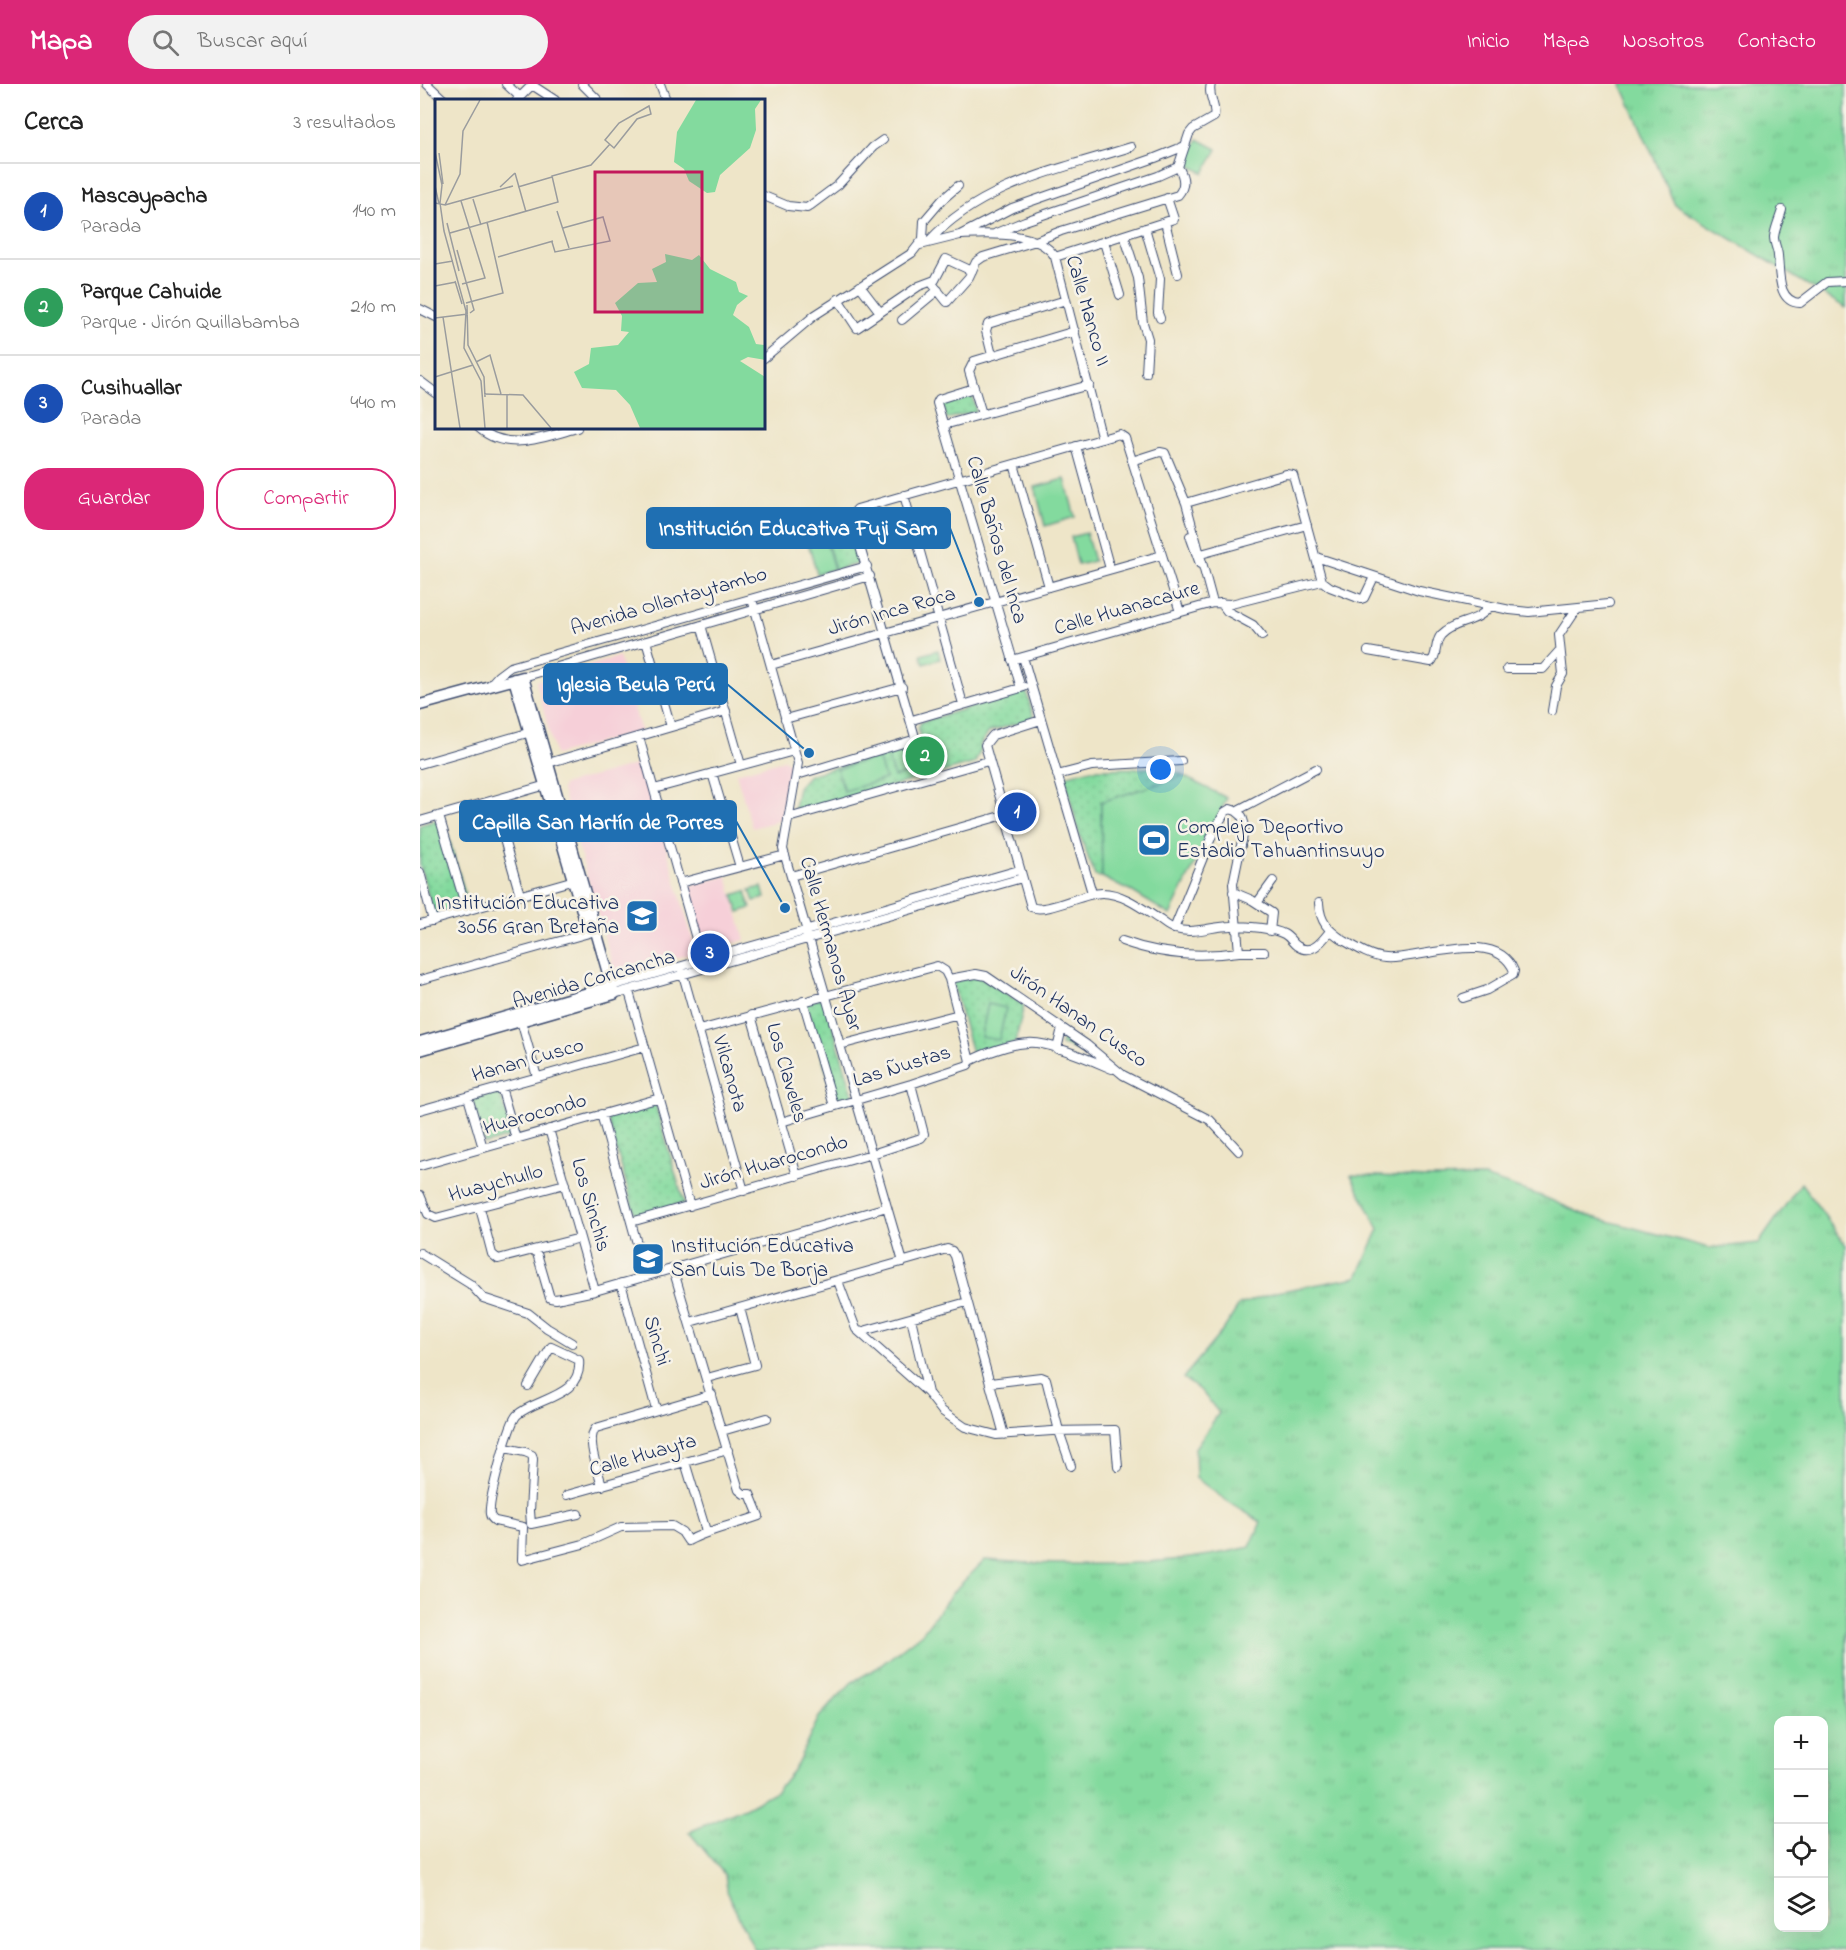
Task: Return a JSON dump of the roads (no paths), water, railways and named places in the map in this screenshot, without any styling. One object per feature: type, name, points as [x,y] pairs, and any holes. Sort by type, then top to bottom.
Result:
[{"type":"street","points":[[427,84],[443,99]]},
{"type":"street","points":[[506,84],[518,99],[532,84],[554,99]]},
{"type":"street","points":[[582,84],[597,99]]},
{"type":"street","points":[[660,84],[665,99]]},
{"type":"street","points":[[931,282],[947,302],[972,271],[976,262],[983,257],[1178,195],[1181,191],[1183,177],[1178,167],[1185,146],[1193,129],[1214,117],[1215,108],[1209,93],[1211,84]]},
{"type":"street","points":[[766,199],[797,208],[807,208],[838,185],[873,147],[883,140]]},
{"type":"street","points":[[925,243],[960,235],[1012,208],[1185,146]]},
{"type":"street","points":[[765,357],[807,321],[838,299],[897,264],[958,214],[1029,178],[1131,147]]},
{"type":"street","points":[[996,233],[1178,167]]},
{"type":"street","points":[[925,243],[923,239],[924,221],[958,186]]},
{"type":"street","points":[[1055,257],[1174,219],[1167,198]]},
{"type":"street","points":[[1782,210],[1774,238],[1779,277],[1791,302],[1800,303],[1827,282],[1846,281]]},
{"type":"street","points":[[1165,222],[1178,274]]},
{"type":"street","points":[[1145,228],[1160,279],[1158,313],[1160,318]]},
{"type":"street","name":"Calle Manco II","points":[[960,235],[996,233],[1036,241],[1044,244],[1055,257],[1102,439]]},
{"type":"street","points":[[1124,235],[1138,278],[1143,323],[1148,339],[1146,373]]},
{"type":"street","points":[[1104,242],[1120,295]]},
{"type":"street","points":[[838,299],[857,328],[919,286],[934,280],[946,259],[972,271]]},
{"type":"street","points":[[860,286],[880,312]]},
{"type":"street","points":[[902,320],[938,290]]},
{"type":"street","points":[[992,355],[986,331],[988,324],[1066,300]]},
{"type":"street","points":[[420,309],[435,316]]},
{"type":"street","points":[[982,414],[969,371],[974,361],[1075,331]]},
{"type":"street","points":[[420,381],[435,392]]},
{"type":"street","points":[[944,425],[1089,385]]},
{"type":"street","name":"Calle Baños del Inca","points":[[974,388],[939,399],[937,403],[1021,688]]},
{"type":"street","points":[[480,429],[492,437],[518,441],[573,429]]},
{"type":"street","points":[[797,774],[913,740],[915,734],[852,514],[857,509],[1119,434],[1125,438],[1180,612]]},
{"type":"street","points":[[1076,446],[1110,569]]},
{"type":"street","points":[[1132,461],[1162,453]]},
{"type":"street","points":[[1162,453],[1186,503],[1202,555],[1204,572]]},
{"type":"street","points":[[1162,453],[1196,556],[1217,603],[1253,625],[1262,636]]},
{"type":"street","points":[[1014,464],[1049,587]]},
{"type":"street","points":[[1186,503],[1286,474],[1293,475],[1322,581],[1330,587],[1361,599],[1364,598],[1374,577]]},
{"type":"street","points":[[904,495],[963,705]]},
{"type":"street","points":[[1202,555],[1307,525]]},
{"type":"street","name":"Jirón Inca Roca","points":[[771,665],[1162,555]]},
{"type":"street","points":[[1316,557],[1419,591],[1490,606],[1529,612],[1608,604]]},
{"type":"street","name":"Avenida Ollantaytambo","points":[[489,686],[498,675],[510,667],[867,566]]},
{"type":"street","name":"Avenida Ollantaytambo","points":[[420,705],[870,576]]},
{"type":"street","name":"Calle Huanacaure","points":[[1012,660],[1180,612],[1217,603],[1231,604],[1322,581]]},
{"type":"street","name":"Calle Hermanos Ayar","points":[[752,598],[798,766],[783,844],[785,855],[903,1262]]},
{"type":"street","points":[[1368,651],[1431,662],[1435,658],[1438,639],[1442,634],[1467,621],[1479,618],[1490,606]]},
{"type":"street","points":[[1552,711],[1556,686],[1563,674],[1559,635],[1577,608]]},
{"type":"street","points":[[701,625],[741,765]]},
{"type":"street","points":[[646,641],[671,727]]},
{"type":"street","points":[[1507,669],[1543,669],[1560,650]]},
{"type":"street","points":[[1023,657],[1092,893]]},
{"type":"street","points":[[518,678],[531,732],[550,784],[609,991]]},
{"type":"street","points":[[518,678],[548,763],[550,784]]},
{"type":"street","points":[[912,720],[1031,685]]},
{"type":"street","points":[[786,719],[902,687]]},
{"type":"street","points":[[548,763],[726,711]]},
{"type":"street","points":[[1041,720],[989,737],[985,745],[1020,874],[1029,903],[1035,909],[1092,893],[1115,895],[1138,906],[1174,929],[1196,932],[1217,926],[1238,926],[1285,934],[1297,946],[1309,949],[1319,945],[1330,931]]},
{"type":"street","points":[[420,764],[531,732]]},
{"type":"street","points":[[639,737],[702,960]]},
{"type":"street","points":[[654,789],[794,751]]},
{"type":"street","points":[[788,818],[988,761]]},
{"type":"street","points":[[1057,775],[1092,766],[1181,761]]},
{"type":"street","points":[[1236,811],[1316,769]]},
{"type":"street","points":[[712,773],[740,867]]},
{"type":"street","points":[[420,821],[550,784]]},
{"type":"street","points":[[493,801],[520,895]]},
{"type":"street","points":[[1174,929],[1225,812],[1230,809],[1236,811],[1242,816],[1245,826],[1233,892],[1239,952]]},
{"type":"street","points":[[791,876],[1004,815]]},
{"type":"street","points":[[439,816],[467,911]]},
{"type":"street","points":[[680,883],[785,855]]},
{"type":"street","points":[[420,872],[433,921]]},
{"type":"street","name":"Avenida Coricancha","points":[[420,1042],[682,971],[1020,874]]},
{"type":"street","points":[[420,924],[577,879]]},
{"type":"street","points":[[577,879],[589,933],[609,991]]},
{"type":"street","points":[[1257,903],[1273,881]]},
{"type":"street","points":[[1233,892],[1272,913],[1270,931]]},
{"type":"street","points":[[1319,903],[1322,920],[1330,931],[1379,957],[1397,958],[1457,948],[1480,949],[1501,955],[1511,964],[1513,975],[1487,990],[1463,998]]},
{"type":"street","points":[[420,980],[589,933]]},
{"type":"street","name":"Avenida Coricancha","points":[[420,1050],[520,1022],[609,991],[626,991],[682,971],[702,960],[808,935]]},
{"type":"street","points":[[1122,941],[1170,955],[1264,952]]},
{"type":"street","name":"Las Ñustas","points":[[781,1122],[962,1068],[970,1061],[949,979],[941,967],[937,966],[825,994]]},
{"type":"street","name":"Vilcanota","points":[[682,971],[744,1191]]},
{"type":"street","name":"Jirón Hanan Cusco","points":[[949,979],[976,974],[986,976],[1087,1045],[1124,1075],[1210,1120],[1239,1151]]},
{"type":"street","points":[[626,991],[630,994],[690,1206]]},
{"type":"street","points":[[699,1030],[825,994]]},
{"type":"street","points":[[803,1001],[834,1106]]},
{"type":"street","points":[[840,1045],[959,1014]]},
{"type":"street","name":"Los Claveles","points":[[751,1015],[796,1176]]},
{"type":"street","points":[[520,1022],[537,1077]]},
{"type":"street","points":[[1057,1049],[1062,1028]]},
{"type":"street","points":[[970,1061],[983,1054],[1029,1043],[1083,1057],[1124,1075]]},
{"type":"street","points":[[1083,1057],[1087,1045]]},
{"type":"street","name":"Hanan Cusco","points":[[420,1110],[645,1047]]},
{"type":"street","name":"Jirón Huarocondo","points":[[631,1222],[921,1138],[924,1134],[911,1084]]},
{"type":"street","points":[[501,1087],[516,1139]]},
{"type":"street","points":[[468,1097],[483,1148]]},
{"type":"street","name":"Huarocondo","points":[[420,1166],[660,1098]]},
{"type":"street","points":[[602,1114],[646,1276]]},
{"type":"street","name":"Los Sinchis","points":[[549,1129],[595,1291]]},
{"type":"street","name":"Huaychullo","points":[[420,1195],[428,1214],[436,1218],[565,1184]]},
{"type":"street","points":[[536,1250],[550,1298],[556,1299],[595,1291],[887,1207]]},
{"type":"street","points":[[480,1208],[494,1257],[502,1259],[580,1238]]},
{"type":"street","points":[[690,1322],[947,1249],[952,1251],[1004,1435]]},
{"type":"street","points":[[420,1253],[470,1284],[483,1298],[528,1313],[572,1343]]},
{"type":"street","points":[[528,1386],[551,1347],[579,1360],[578,1375],[564,1390],[517,1415],[511,1422],[497,1473],[490,1515],[495,1521],[523,1527],[522,1560],[583,1544],[621,1527],[672,1526],[682,1532],[688,1541],[706,1531],[737,1525],[759,1516],[750,1494],[744,1494],[739,1490],[675,1272],[671,1269]]},
{"type":"street","points":[[838,1281],[853,1325],[928,1393],[942,1411],[965,1427],[1004,1435],[1115,1430],[1118,1467]]},
{"type":"street","name":"Sinchi","points":[[621,1283],[656,1409]]},
{"type":"street","points":[[860,1332],[967,1302]]},
{"type":"street","points":[[707,1378],[755,1365],[740,1308]]},
{"type":"street","points":[[910,1318],[928,1393]]},
{"type":"street","points":[[990,1383],[1041,1377],[1046,1379],[1059,1431],[1071,1466]]},
{"type":"street","points":[[602,1486],[591,1442],[593,1432],[601,1426],[712,1394]]},
{"type":"street","points":[[722,1431],[767,1418]]},
{"type":"street","points":[[505,1449],[530,1453],[533,1459],[531,1524],[578,1514]]},
{"type":"street","name":"Calle Huayta","points":[[567,1495],[728,1450]]},
{"type":"street","points":[[685,1462],[706,1531]]},
{"type":"place","name":"Institución Educativa Fuji Sam","points":[[979,602]]},
{"type":"place","name":"Iglesia Beula Perú","points":[[809,753]]},
{"type":"place","name":"Parque Cahuide","points":[[925,756]]},
{"type":"place","name":"Mascaypacha","points":[[1017,812]]},
{"type":"place","name":"Complejo Deportivo Estadio Tahuantinsuyo","points":[[1154,840]]},
{"type":"place","name":"Capilla San Martín de Porres","points":[[785,908]]},
{"type":"place","name":"Institución Educativa 3056 Gran Bretaña","points":[[642,916]]},
{"type":"place","name":"Cusihuallar","points":[[710,953]]},
{"type":"place","name":"Institución Educativa San Luis De Borja","points":[[648,1259]]}]
